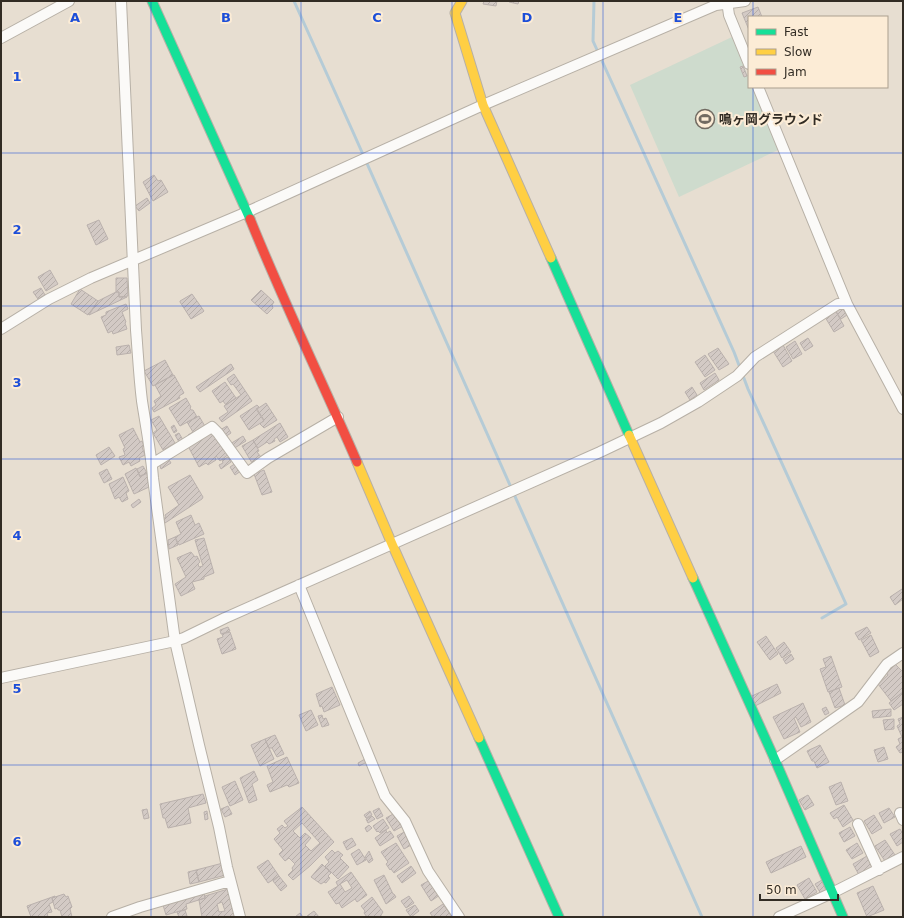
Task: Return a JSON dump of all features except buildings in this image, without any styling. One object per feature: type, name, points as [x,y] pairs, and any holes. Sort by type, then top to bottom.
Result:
[{"type":"street","points":[[1,38],[70,1]]},
{"type":"street","points":[[121,1],[139,373],[175,641],[219,827],[230,882],[240,917]]},
{"type":"street","points":[[152,1],[559,917]]},
{"type":"street","points":[[462,1],[455,13],[484,105],[630,438],[775,760],[843,917]]},
{"type":"street","points":[[1,329],[49,299],[91,278],[247,212],[484,105],[716,5],[727,2],[745,1]]},
{"type":"street","points":[[727,2],[729,15],[748,62]]},
{"type":"street","points":[[758,88],[847,304],[903,409]]},
{"type":"street","points":[[1,678],[184,638],[218,621],[630,438],[711,394],[737,376],[755,357],[838,304],[847,304]]},
{"type":"street","points":[[152,464],[212,427],[247,473],[268,458],[338,417]]},
{"type":"street","points":[[299,585],[384,796],[405,821],[428,871],[459,917]]},
{"type":"street","points":[[775,760],[858,702],[887,664],[903,653]]},
{"type":"street","points":[[858,824],[879,870]]},
{"type":"street","points":[[779,917],[903,858]]},
{"type":"street","points":[[112,917],[140,907],[230,882]]},
{"type":"green space","name":"鳴ヶ岡グラウンド","points":[[732,37],[748,77],[748,88],[752,88],[778,150],[679,197],[630,85]]},
{"type":"waterway","points":[[294,1],[702,917]]},
{"type":"waterway","points":[[594,1],[593,41],[734,352],[748,389],[846,604],[822,618]]},
{"type":"traffic: fast","points":[[152,1],[250,219]]},
{"type":"traffic: fast","points":[[551,258],[629,435]]},
{"type":"traffic: fast","points":[[693,578],[775,760],[843,917]]},
{"type":"traffic: fast","points":[[479,738],[559,917]]},
{"type":"traffic: slow","points":[[462,1],[455,13],[483,105],[551,258]]},
{"type":"traffic: slow","points":[[629,435],[693,578]]},
{"type":"traffic: slow","points":[[357,462],[479,738]]},
{"type":"traffic: jam","points":[[250,219],[357,462]]},
{"type":"place","name":"鳴ヶ岡グラウンド","points":[[705,119]]}]
